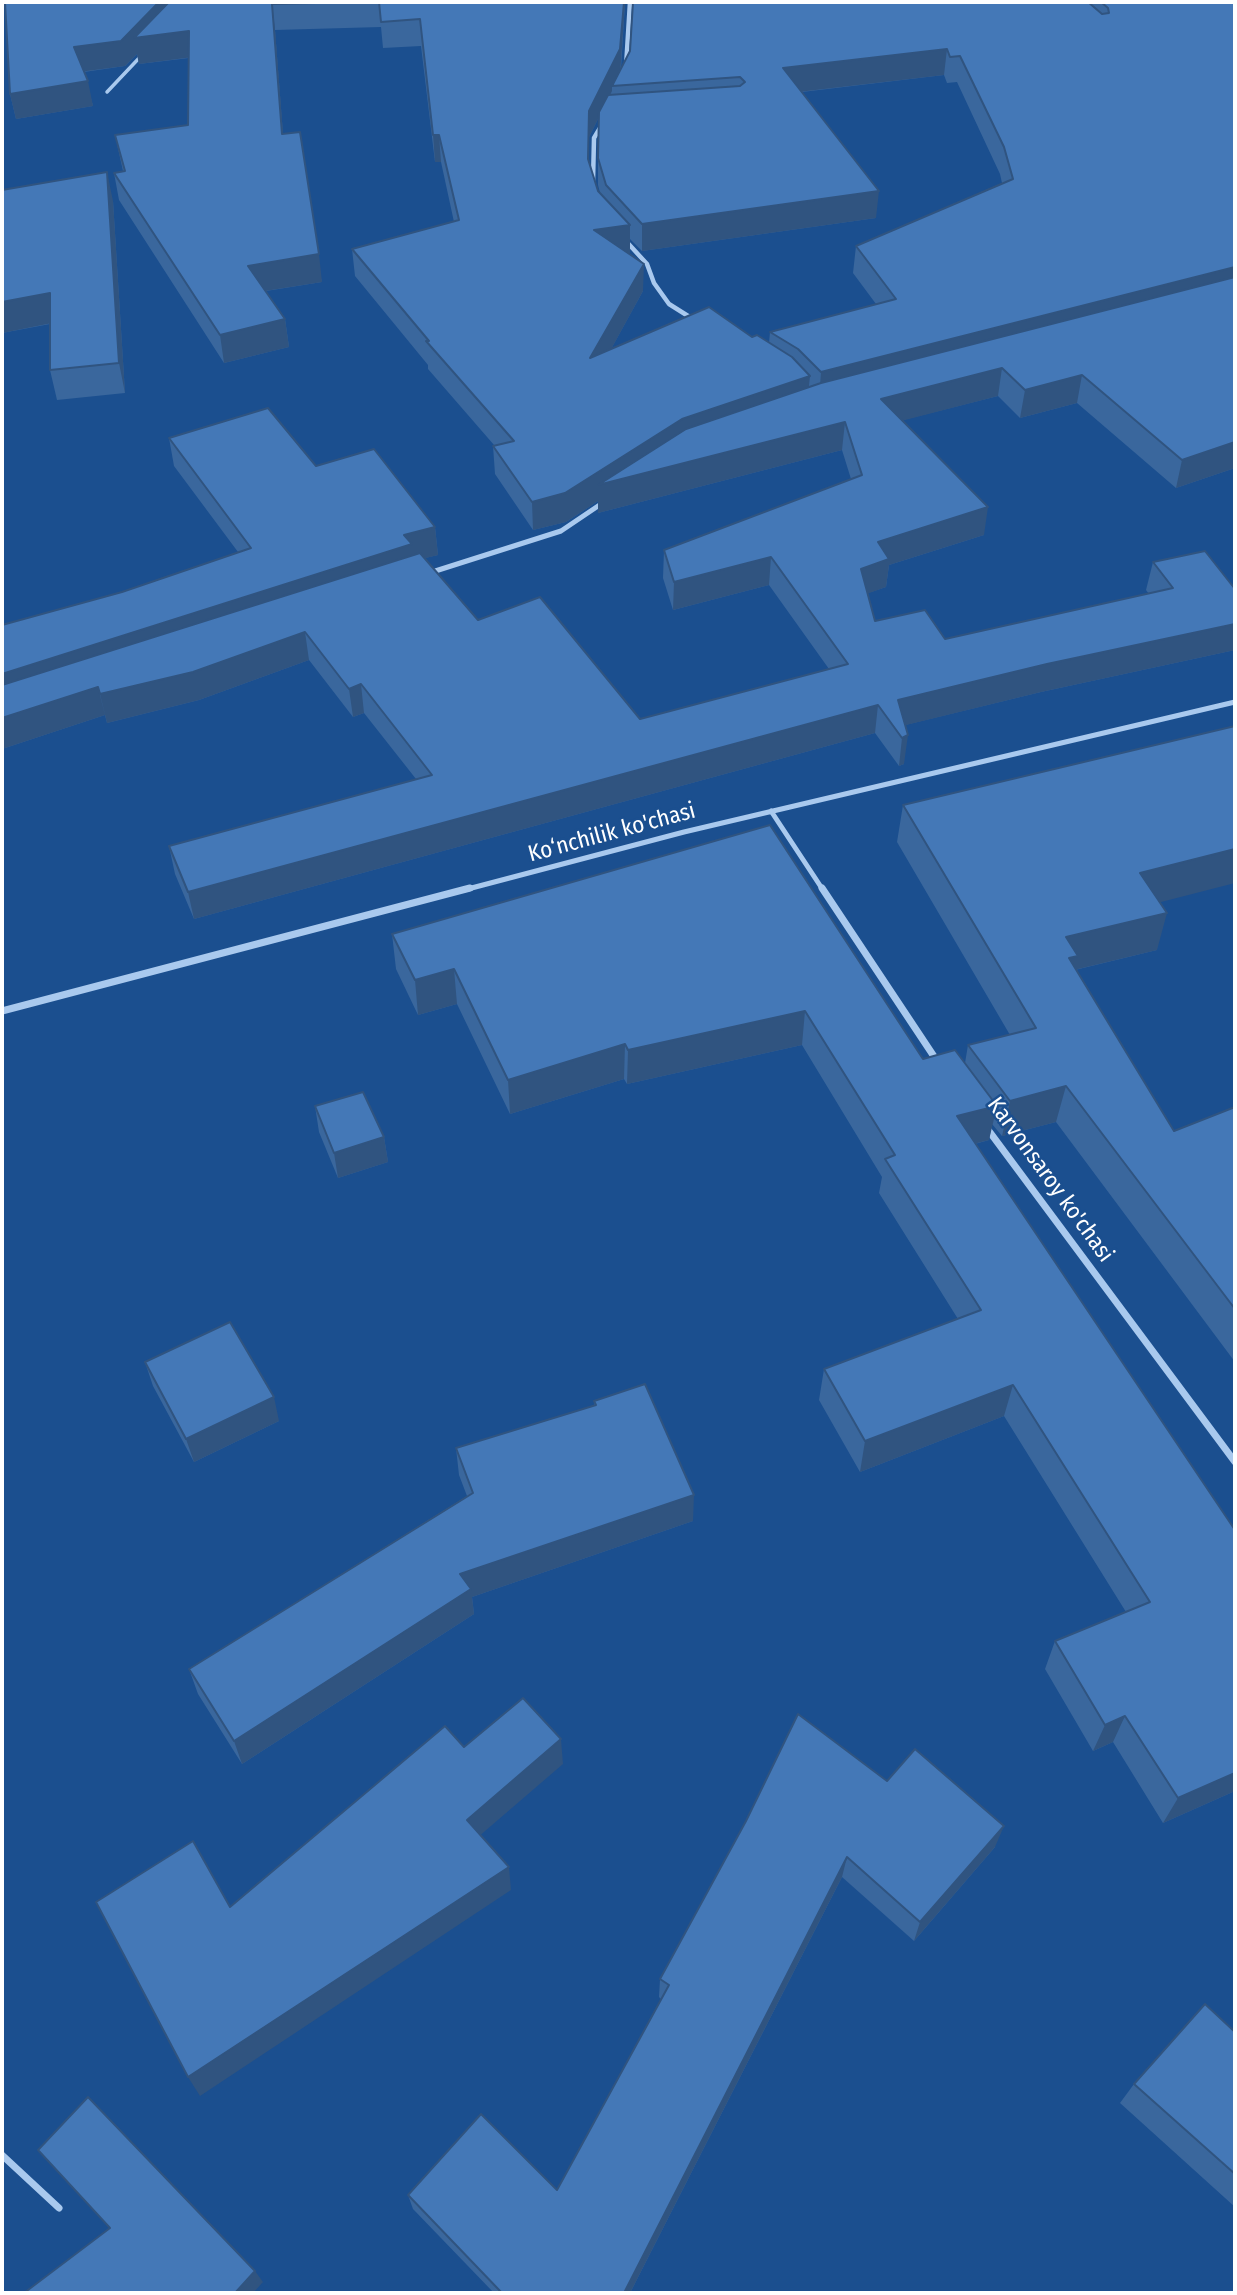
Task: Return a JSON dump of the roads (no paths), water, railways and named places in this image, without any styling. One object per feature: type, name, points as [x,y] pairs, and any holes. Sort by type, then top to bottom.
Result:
[{"type":"street","points":[[625,77],[630,2]]},
{"type":"street","points":[[593,186],[594,138],[606,117]]},
{"type":"street","points":[[620,234],[647,264],[654,284],[669,304],[703,326]]},
{"type":"street","points":[[417,576],[561,531],[611,497]]},
{"type":"street","name":"Ko‘nchilik ko'chasi","points":[[2,1011],[771,811],[1235,702]]},
{"type":"street","points":[[771,811],[946,1072]]},
{"type":"street","name":"Karvonsaroy ko'chasi","points":[[978,1116],[1235,1462]]},
{"type":"lane","points":[[107,92],[144,53]]},
{"type":"lane","points":[[2,2155],[59,2208]]}]
